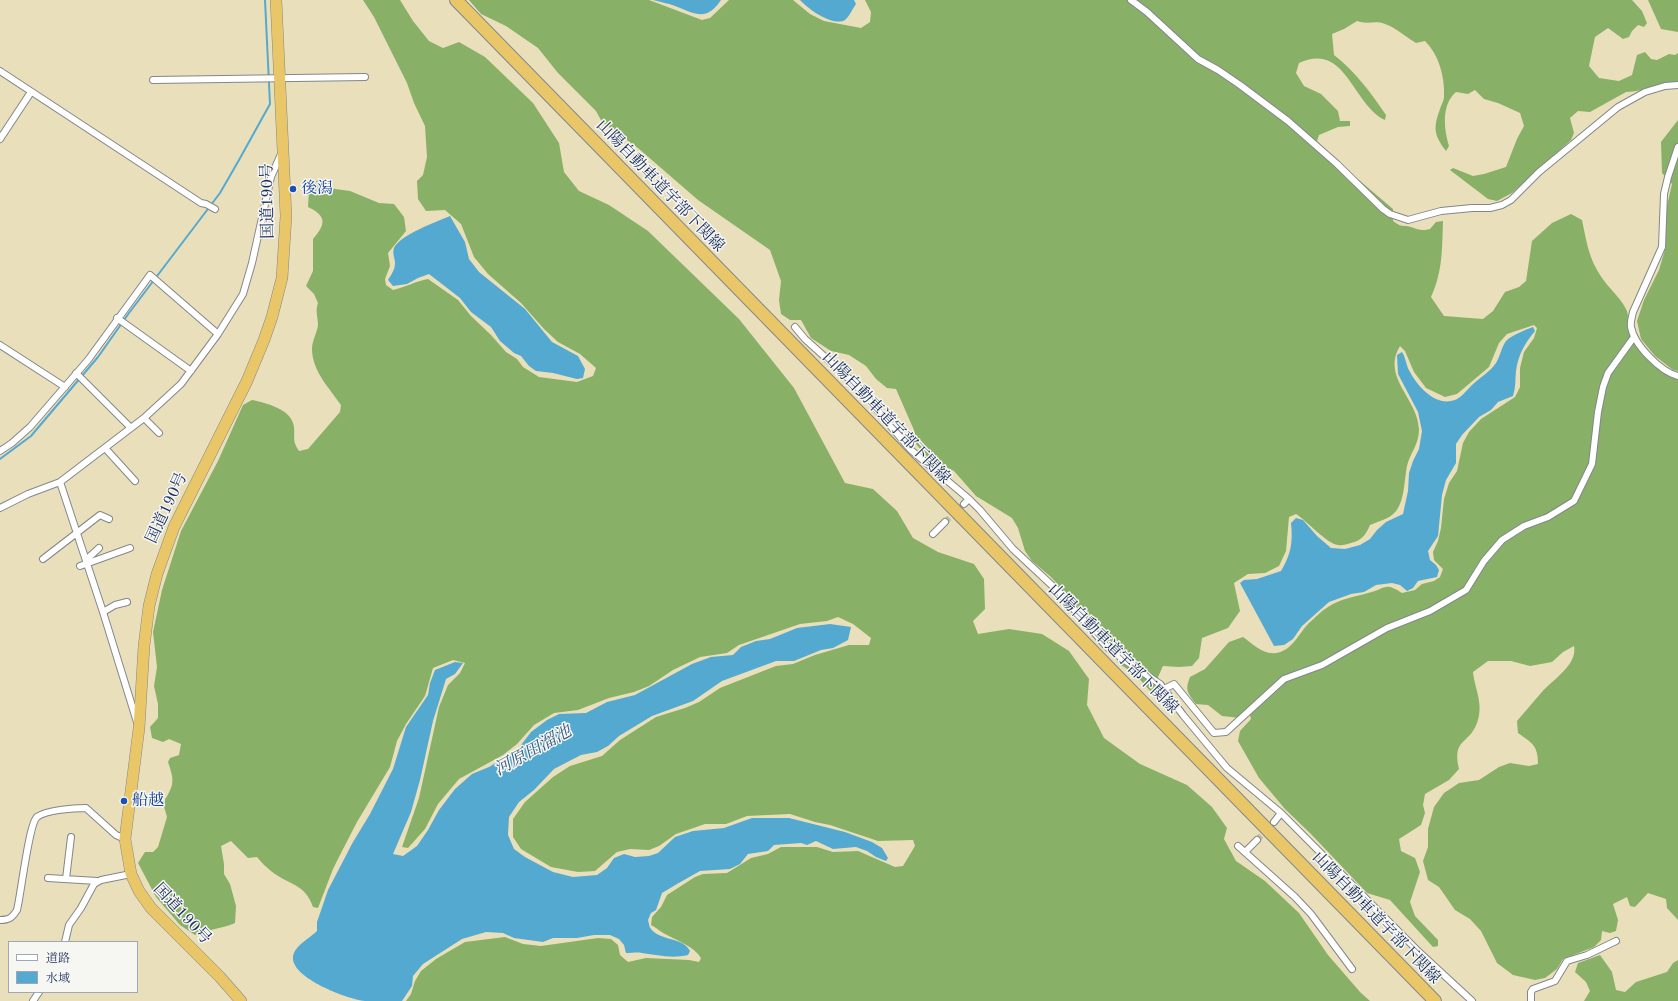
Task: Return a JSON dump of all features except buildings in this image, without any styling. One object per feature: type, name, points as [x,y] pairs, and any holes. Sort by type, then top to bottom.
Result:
[{"type":"highway","name":"国道190号","points":[[241,1001],[220,977],[151,908],[139,891],[131,874],[125,839],[139,728],[144,646],[149,606],[157,574],[174,527],[247,381],[264,340],[278,296],[286,239],[286,216],[276,0]]},
{"type":"highway","name":"山陽自動車道宇部下関線","points":[[456,0],[1435,1001]]},
{"type":"highway","name":"山陽自動車道宇部下関線","points":[[1294,857],[1427,1001]]},
{"type":"street","points":[[1130,0],[1147,12],[1198,59],[1240,85],[1288,121],[1337,164],[1383,209],[1390,214],[1408,220],[1447,210],[1490,208],[1502,205],[1511,200],[1539,172],[1618,107],[1645,92],[1665,86],[1678,85]]},
{"type":"street","points":[[0,71],[201,203],[214,209]]},
{"type":"street","points":[[153,80],[365,78]]},
{"type":"street","points":[[0,139],[31,92]]},
{"type":"street","points":[[1678,147],[1668,176],[1664,194],[1662,247],[1633,312],[1631,327],[1634,337],[1640,347],[1655,362],[1672,375],[1678,376]]},
{"type":"street","points":[[0,508],[28,494],[60,482],[144,418],[181,384],[218,334],[243,294],[252,263],[271,177],[283,151]]},
{"type":"street","points":[[0,451],[12,443],[30,427],[91,355],[150,275],[218,334]]},
{"type":"street","points":[[117,318],[191,371]]},
{"type":"street","points":[[795,327],[805,339],[856,385],[911,450],[980,510],[1013,549],[1059,592],[1106,646],[1122,659],[1160,684],[1183,715],[1227,768],[1281,813],[1397,930],[1472,1001]]},
{"type":"street","points":[[1164,689],[1174,684],[1214,733],[1226,732],[1284,679],[1322,665],[1388,628],[1430,611],[1466,590],[1484,561],[1502,540],[1524,526],[1548,517],[1574,501],[1592,464],[1598,412],[1603,387],[1608,374],[1634,337]]},
{"type":"street","points":[[0,345],[64,387]]},
{"type":"street","points":[[76,373],[131,428]]},
{"type":"street","points":[[144,418],[159,432]]},
{"type":"street","points":[[105,448],[136,481]]},
{"type":"street","points":[[60,482],[87,562],[139,728]]},
{"type":"street","points":[[964,504],[969,499]]},
{"type":"street","points":[[43,559],[100,515],[109,519]]},
{"type":"street","points":[[933,534],[945,522]]},
{"type":"street","points":[[87,562],[99,548]]},
{"type":"street","points":[[80,566],[87,562],[130,548]]},
{"type":"street","points":[[103,612],[115,605],[127,602]]},
{"type":"street","points":[[0,920],[8,920],[14,916],[17,910],[27,858],[29,834],[35,818],[49,812],[86,808],[116,835],[125,839]]},
{"type":"street","points":[[1274,822],[1281,813]]},
{"type":"street","points":[[66,879],[71,837]]},
{"type":"street","points":[[1245,852],[1257,840]]},
{"type":"street","points":[[1238,846],[1295,897],[1311,914],[1352,970]]},
{"type":"street","points":[[48,878],[97,881],[131,874]]},
{"type":"street","points":[[65,941],[69,925],[97,881]]},
{"type":"street","points":[[1531,1001],[1531,992],[1533,989],[1549,984],[1555,980],[1567,961],[1587,955],[1616,941]]},
{"type":"green space","points":[[363,0],[400,0],[413,21],[429,41],[443,48],[459,42],[485,57],[533,103],[559,143],[564,172],[579,191],[609,205],[648,231],[739,319],[794,388],[845,483],[873,489],[897,511],[913,538],[938,552],[974,564],[984,579],[985,609],[973,621],[978,634],[1009,629],[1042,634],[1069,651],[1089,679],[1087,705],[1104,738],[1140,764],[1187,785],[1212,807],[1227,828],[1224,839],[1236,861],[1265,881],[1299,913],[1328,955],[1360,992],[1370,1001],[406,1001],[411,994],[415,981],[421,971],[436,959],[465,942],[505,937],[523,944],[541,946],[598,938],[611,939],[618,945],[620,955],[628,962],[646,958],[689,960],[699,962],[701,958],[694,950],[651,925],[652,917],[661,907],[667,895],[695,877],[703,874],[727,873],[751,858],[768,854],[781,847],[817,847],[833,852],[858,851],[895,867],[903,866],[915,846],[913,840],[878,841],[830,825],[790,814],[747,816],[726,824],[705,824],[676,834],[659,846],[649,850],[630,849],[617,852],[595,871],[578,872],[551,867],[521,849],[513,837],[513,819],[525,802],[553,777],[570,766],[602,756],[620,740],[656,717],[685,708],[699,702],[720,688],[776,666],[793,664],[815,655],[849,645],[869,645],[871,638],[853,624],[838,617],[827,621],[800,624],[739,645],[727,653],[700,657],[673,670],[649,686],[634,692],[609,698],[578,710],[554,713],[534,725],[517,744],[503,755],[459,779],[438,804],[425,829],[408,848],[402,847],[419,798],[439,707],[448,685],[460,673],[465,663],[453,660],[433,668],[425,696],[406,724],[397,741],[390,767],[357,822],[341,853],[333,869],[318,908],[313,907],[310,899],[301,889],[277,876],[257,857],[248,858],[231,841],[221,846],[224,874],[230,884],[236,906],[235,923],[195,935],[180,925],[156,897],[138,863],[145,852],[153,852],[158,847],[167,817],[163,803],[172,783],[172,774],[168,762],[170,758],[179,755],[181,744],[169,739],[163,742],[152,738],[150,727],[158,718],[158,704],[154,686],[157,667],[153,632],[162,590],[181,531],[218,461],[243,405],[252,400],[271,405],[284,411],[292,421],[295,442],[299,451],[308,449],[340,412],[341,405],[322,379],[313,357],[312,346],[318,325],[318,303],[314,294],[306,286],[313,271],[313,239],[322,225],[322,221],[319,214],[308,207],[309,190],[318,179],[325,181],[335,189],[350,191],[379,203],[394,204],[404,217],[406,231],[388,253],[390,266],[385,279],[386,285],[393,290],[428,279],[458,300],[471,316],[506,352],[517,359],[523,367],[539,377],[577,382],[593,376],[596,368],[580,354],[558,342],[544,329],[521,303],[488,274],[474,257],[461,224],[445,210],[426,211],[418,199],[417,181],[423,175],[427,157],[425,126],[414,103],[407,83],[374,17]]},
{"type":"green space","points":[[469,0],[649,0],[702,20],[710,18],[729,0],[793,0],[810,14],[824,21],[861,28],[870,22],[871,12],[865,0],[1632,0],[1642,11],[1647,23],[1644,27],[1638,25],[1629,37],[1623,39],[1608,28],[1595,37],[1589,66],[1599,78],[1619,81],[1632,75],[1637,55],[1645,52],[1651,59],[1657,60],[1669,54],[1675,55],[1678,53],[1678,82],[1671,82],[1633,92],[1626,92],[1590,112],[1578,111],[1570,118],[1574,133],[1571,140],[1512,193],[1497,201],[1488,199],[1450,170],[1453,168],[1473,176],[1506,167],[1524,126],[1520,113],[1498,103],[1484,99],[1475,90],[1468,94],[1456,92],[1451,97],[1446,110],[1445,125],[1449,146],[1446,151],[1437,136],[1436,131],[1436,121],[1444,98],[1442,74],[1434,53],[1425,41],[1416,43],[1393,28],[1378,22],[1364,23],[1357,21],[1332,34],[1334,55],[1349,68],[1369,91],[1386,115],[1385,120],[1374,112],[1347,77],[1338,67],[1328,60],[1315,58],[1299,63],[1296,73],[1304,86],[1321,94],[1338,111],[1340,121],[1350,121],[1350,126],[1338,127],[1319,135],[1317,141],[1333,158],[1393,209],[1393,221],[1401,226],[1408,226],[1423,230],[1430,229],[1436,222],[1443,221],[1440,269],[1431,297],[1444,316],[1483,319],[1493,311],[1505,292],[1519,287],[1526,281],[1532,241],[1552,223],[1571,214],[1582,220],[1589,252],[1595,267],[1605,282],[1620,299],[1627,311],[1628,329],[1635,344],[1648,359],[1663,372],[1678,379],[1678,920],[1667,908],[1666,899],[1648,893],[1635,907],[1630,906],[1627,897],[1613,904],[1618,920],[1616,931],[1610,933],[1602,931],[1601,940],[1594,947],[1563,959],[1557,969],[1545,978],[1535,980],[1513,975],[1497,963],[1481,931],[1470,919],[1455,910],[1439,887],[1428,880],[1423,861],[1428,847],[1428,829],[1434,807],[1444,793],[1459,783],[1479,780],[1499,767],[1510,763],[1529,766],[1538,764],[1535,748],[1518,733],[1517,721],[1541,693],[1568,666],[1572,660],[1574,646],[1563,652],[1552,662],[1530,666],[1511,661],[1488,661],[1473,672],[1480,710],[1477,723],[1469,736],[1459,747],[1457,759],[1459,769],[1449,780],[1425,794],[1423,805],[1425,813],[1421,825],[1399,839],[1401,851],[1415,858],[1420,872],[1410,902],[1415,916],[1438,940],[1438,946],[1433,947],[1390,900],[1367,893],[1285,809],[1259,778],[1238,741],[1240,731],[1251,719],[1249,712],[1240,718],[1222,716],[1208,705],[1196,704],[1187,688],[1190,677],[1205,669],[1229,642],[1243,637],[1262,651],[1271,653],[1282,652],[1295,641],[1305,627],[1320,613],[1337,602],[1385,587],[1392,587],[1402,593],[1415,590],[1422,584],[1434,581],[1440,577],[1443,569],[1434,560],[1433,552],[1438,541],[1441,528],[1444,499],[1449,483],[1457,471],[1463,443],[1469,432],[1481,419],[1515,397],[1520,387],[1520,368],[1524,352],[1534,338],[1537,328],[1534,325],[1507,334],[1499,343],[1489,367],[1457,394],[1445,397],[1426,388],[1414,372],[1405,351],[1400,346],[1395,357],[1397,378],[1417,418],[1419,435],[1408,461],[1402,499],[1396,511],[1387,518],[1370,525],[1365,535],[1360,539],[1355,542],[1341,545],[1333,544],[1328,541],[1296,514],[1289,517],[1286,551],[1279,566],[1265,573],[1248,574],[1234,583],[1240,611],[1228,628],[1202,638],[1199,658],[1192,666],[1163,666],[1158,677],[1160,692],[1151,692],[1135,674],[1118,663],[1115,651],[1104,635],[1051,577],[1032,561],[1025,551],[1018,528],[1012,518],[976,496],[954,471],[928,458],[916,444],[914,430],[896,389],[887,388],[876,379],[866,366],[849,355],[831,351],[811,338],[801,320],[790,320],[781,314],[779,300],[781,281],[770,250],[698,200],[638,148],[602,122],[596,111],[558,73],[538,48],[506,26],[481,14]]},
{"type":"green space","points":[[1648,0],[1678,0],[1678,32],[1661,29]]},
{"type":"green space","points":[[1678,120],[1678,371],[1673,370],[1655,356],[1641,339],[1637,321],[1644,300],[1659,270],[1666,246],[1666,210],[1672,184],[1662,173],[1661,142]]},
{"type":"green space","points":[[1600,955],[1612,972],[1616,990],[1625,992],[1636,982],[1667,972],[1673,963],[1678,960],[1678,1001],[1584,1001],[1590,991],[1586,982],[1575,972],[1578,963]]},
{"type":"water","points":[[653,0],[721,0],[716,7],[710,11],[705,14],[700,14]]},
{"type":"water","points":[[800,0],[854,0],[856,4],[846,19],[840,22],[821,16]]},
{"type":"water","points":[[450,216],[465,242],[469,259],[479,272],[525,309],[552,342],[578,356],[585,369],[583,378],[577,379],[553,373],[536,371],[529,366],[521,356],[514,353],[500,341],[491,327],[471,312],[460,298],[429,274],[407,284],[393,286],[388,280],[393,272],[395,263],[393,250],[398,243],[403,238],[419,229]]},
{"type":"water","points":[[1533,327],[1535,331],[1525,345],[1518,360],[1513,396],[1498,402],[1491,410],[1479,417],[1462,435],[1456,444],[1456,463],[1446,480],[1442,495],[1438,536],[1428,551],[1430,560],[1439,570],[1437,577],[1418,581],[1413,588],[1407,591],[1400,585],[1392,583],[1376,585],[1364,592],[1351,594],[1329,602],[1302,626],[1293,639],[1284,645],[1274,646],[1240,583],[1244,580],[1257,579],[1281,571],[1287,559],[1290,548],[1292,537],[1291,523],[1296,518],[1303,520],[1317,536],[1331,548],[1345,549],[1360,545],[1370,539],[1386,522],[1403,514],[1408,491],[1409,473],[1419,449],[1422,431],[1418,412],[1398,374],[1397,355],[1402,352],[1413,378],[1428,394],[1441,401],[1455,400],[1462,396],[1474,383],[1493,367],[1506,341]]},
{"type":"water","name":"河原田溜池","points":[[830,624],[851,627],[848,640],[833,648],[821,650],[794,661],[776,661],[722,681],[693,701],[652,716],[619,736],[608,746],[597,752],[581,755],[554,769],[534,790],[519,802],[509,817],[508,835],[514,849],[525,857],[553,872],[573,877],[597,875],[607,868],[614,858],[624,854],[635,857],[649,856],[658,853],[675,837],[693,831],[724,828],[752,818],[789,818],[845,832],[872,842],[882,848],[888,858],[886,861],[856,847],[833,849],[816,841],[807,845],[801,843],[774,845],[768,851],[748,854],[740,864],[730,869],[700,871],[662,893],[656,910],[651,913],[648,920],[650,928],[655,933],[682,943],[687,947],[690,951],[688,955],[670,957],[640,953],[626,953],[624,945],[619,939],[610,935],[594,935],[577,938],[553,938],[543,942],[514,938],[503,933],[486,932],[462,939],[423,964],[413,976],[412,986],[402,1001],[365,1001],[334,992],[310,980],[295,965],[293,957],[294,953],[299,946],[317,931],[317,922],[328,890],[393,769],[406,727],[428,695],[430,683],[435,670],[455,662],[463,663],[455,674],[446,679],[433,721],[420,780],[411,812],[393,854],[403,856],[417,846],[439,810],[455,789],[472,774],[489,767],[518,749],[531,732],[547,720],[559,714],[586,713],[607,702],[635,695],[692,664],[711,657],[733,655],[741,647],[756,641],[770,639],[797,628]]},
{"type":"waterway","points":[[0,459],[31,436],[98,357],[129,313],[220,193],[270,104],[265,0]]},
{"type":"tunnel","points":[[945,522],[964,504]]},
{"type":"tunnel","points":[[1257,840],[1274,822]]},
{"type":"place","name":"後潟","points":[[293,189]]},
{"type":"place","name":"船越","points":[[124,801]]}]
